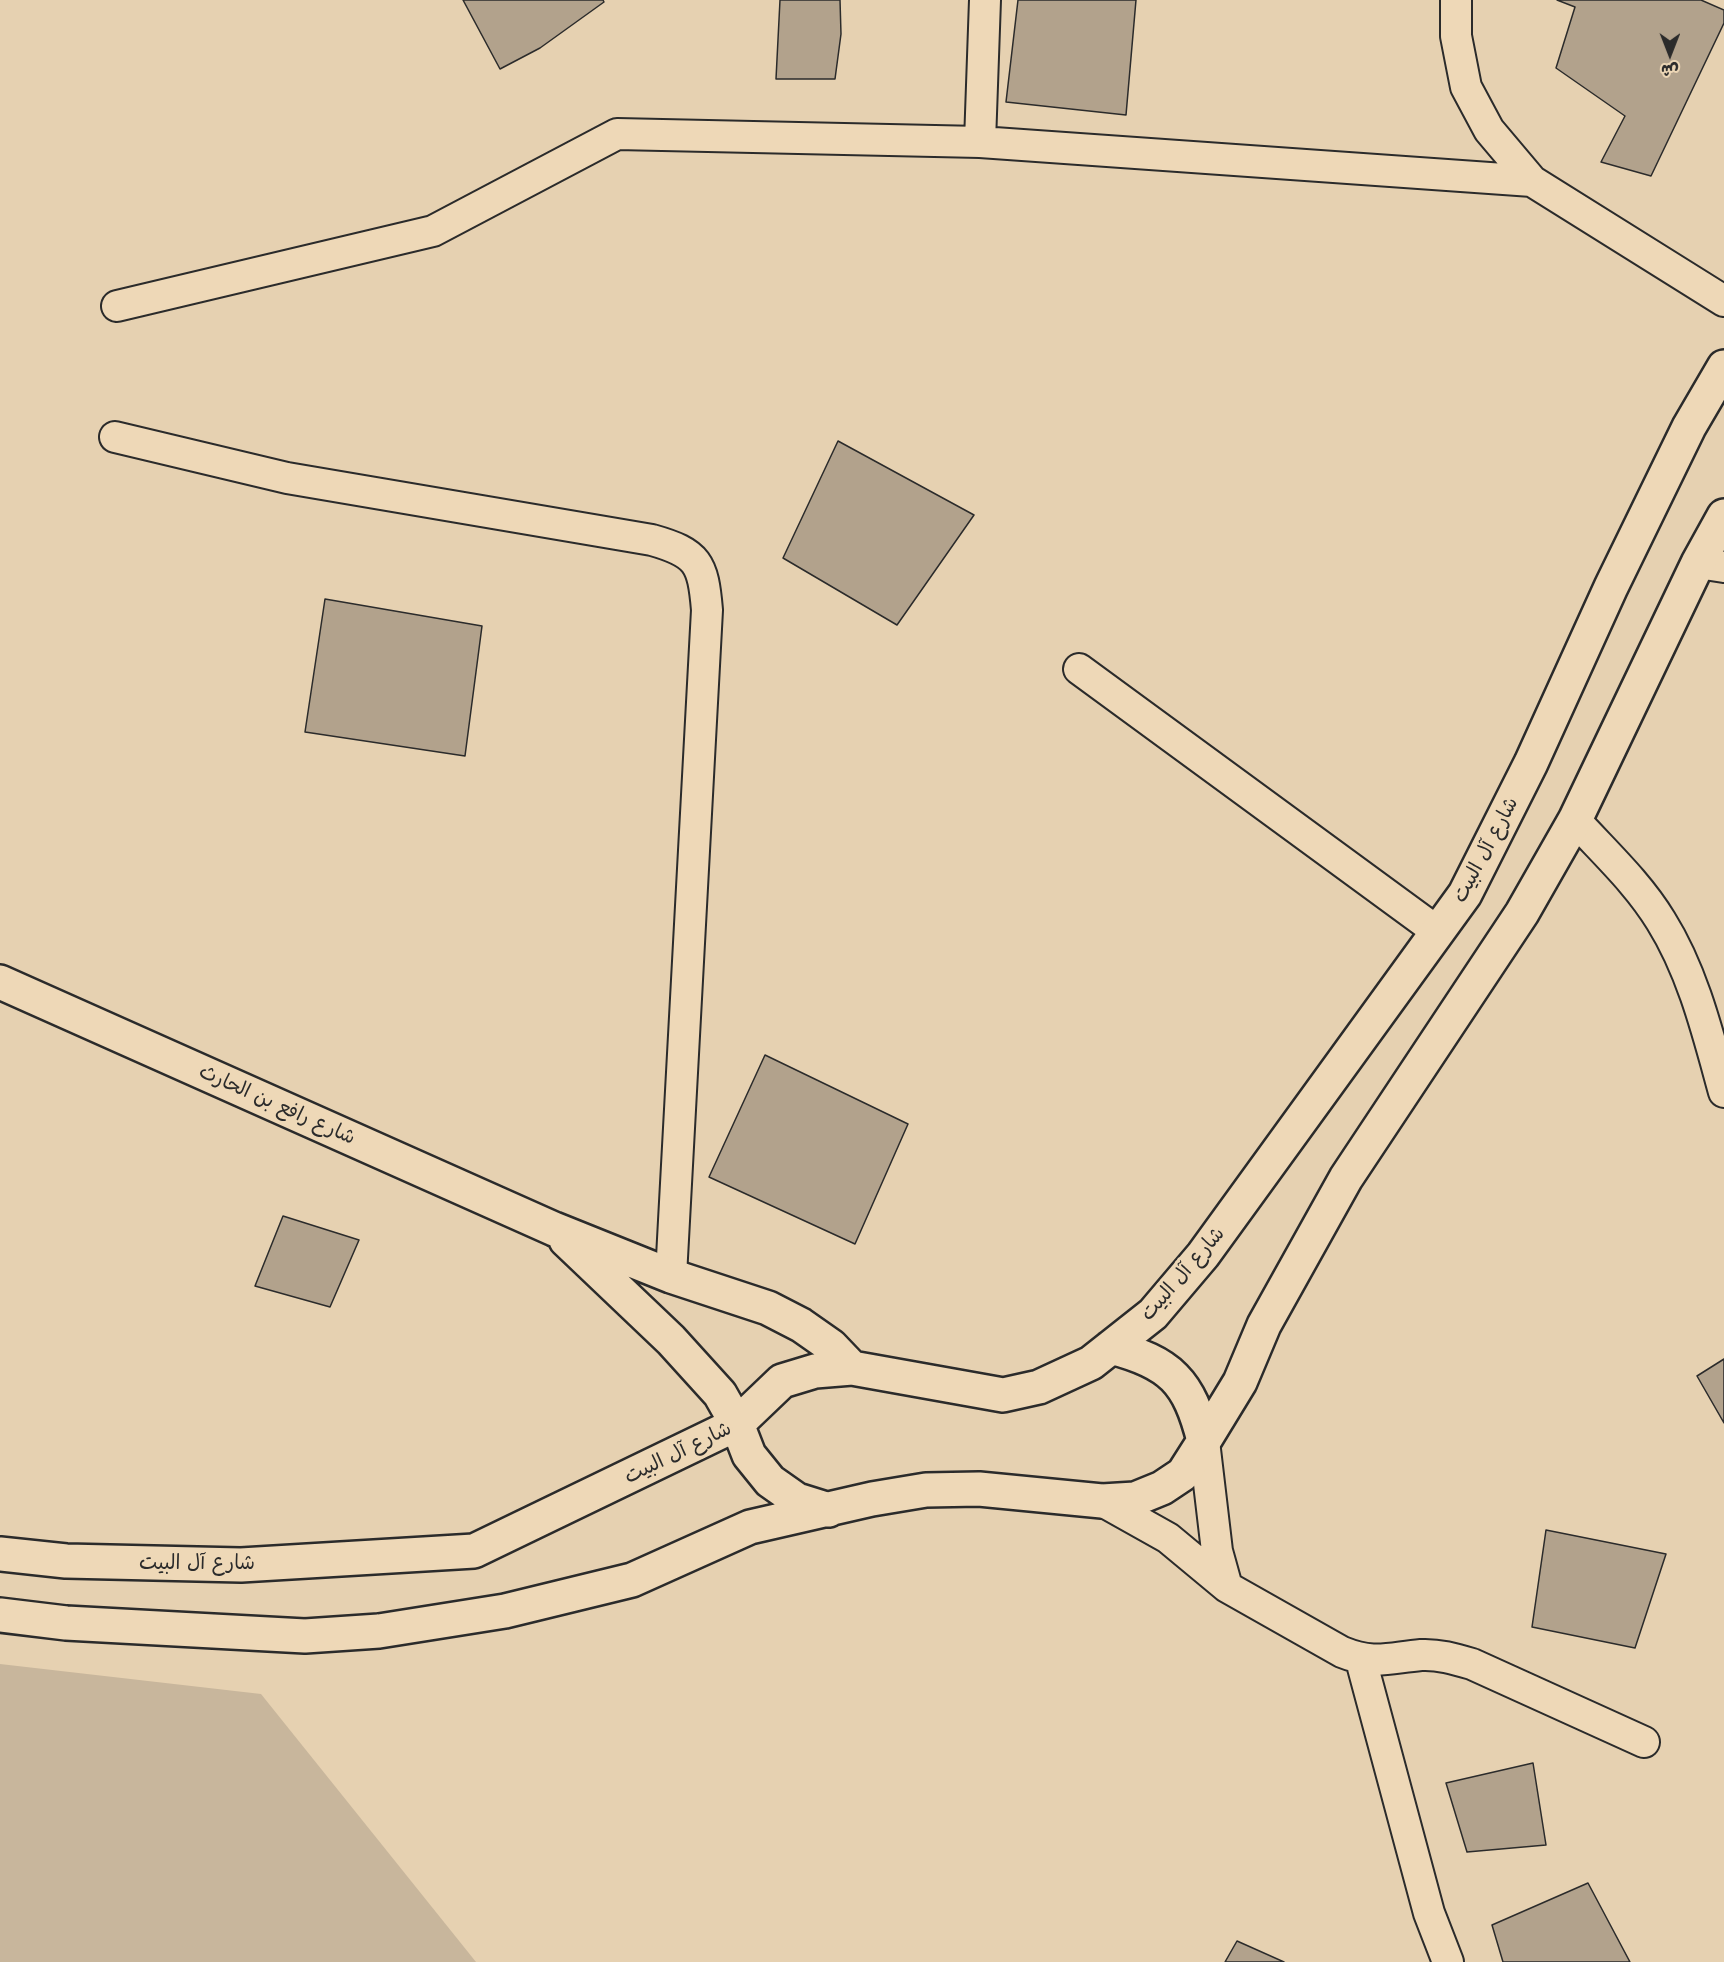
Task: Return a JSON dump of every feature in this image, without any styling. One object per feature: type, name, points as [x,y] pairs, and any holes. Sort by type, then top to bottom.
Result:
[{"type":"street","points":[[980,142],[985,0]]},
{"type":"street","points":[[1456,0],[1456,36],[1466,87],[1489,130],[1532,181],[1724,301]]},
{"type":"street","points":[[117,306],[433,231],[617,134],[980,142],[1532,181]]},
{"type":"street","name":"شارع آل البيت","points":[[0,1554],[66,1561],[241,1565],[474,1551],[737,1424],[782,1381],[815,1371],[852,1368],[1003,1395],[1039,1387],[1091,1363],[1153,1314],[1203,1255],[1465,894],[1531,763],[1611,587],[1689,428],[1724,367]]},
{"type":"street","points":[[115,437],[287,478],[652,540],[682,548],[696,562],[704,580],[707,610],[671,1276]]},
{"type":"street","points":[[0,1615],[66,1623],[305,1636],[379,1631],[505,1611],[632,1580],[750,1527],[926,1490],[979,1490],[1102,1501],[1135,1499],[1162,1488],[1183,1474],[1204,1441],[1240,1382],[1264,1325],[1346,1178],[1522,913],[1575,820],[1711,565],[1724,516]]},
{"type":"street","points":[[1079,669],[1438,932]]},
{"type":"street","points":[[1575,820],[1651,905],[1672,940],[1702,1014],[1724,1092]]},
{"type":"street","name":"شارع رافع بن الحارث","points":[[0,982],[554,1229],[671,1276],[768,1308],[801,1325],[831,1346],[852,1368]]},
{"type":"street","name":"شارع رافع بن الحارث","points":[[554,1229],[685,1354],[720,1394],[737,1424],[749,1455],[770,1481],[797,1500],[829,1510]]},
{"type":"street","points":[[1111,1347],[1146,1356],[1175,1377],[1196,1406],[1204,1441],[1217,1551],[1227,1587]]},
{"type":"street","points":[[1102,1501],[1168,1538],[1227,1587],[1341,1652],[1361,1660],[1381,1662],[1421,1655],[1444,1657],[1472,1664],[1644,1742]]},
{"type":"street","points":[[1361,1660],[1429,1913],[1448,1962]]},
{"type":"shaded area","points":[[0,1664],[261,1694],[476,1962],[0,1962]]},
{"type":"building","points":[[463,0],[603,0],[604,2],[540,48],[500,69]]},
{"type":"building","points":[[780,0],[840,0],[841,34],[835,79],[776,79]]},
{"type":"building","points":[[1018,0],[1136,0],[1126,115],[1006,102]]},
{"type":"building","points":[[1557,0],[1701,0],[1724,10],[1724,23],[1651,176],[1601,162],[1625,116],[1556,68],[1575,7]]},
{"type":"building","points":[[838,441],[974,515],[897,625],[783,558]]},
{"type":"building","points":[[325,599],[482,626],[465,756],[305,732]]},
{"type":"building","points":[[765,1055],[908,1124],[855,1244],[709,1177]]},
{"type":"building","points":[[283,1216],[359,1240],[330,1307],[255,1286]]},
{"type":"building","points":[[1724,1359],[1724,1423],[1697,1376]]},
{"type":"building","points":[[1546,1530],[1666,1554],[1635,1648],[1532,1627]]},
{"type":"building","points":[[1533,1763],[1546,1845],[1467,1852],[1446,1783]]},
{"type":"building","points":[[1588,1883],[1630,1962],[1503,1962],[1492,1925]]},
{"type":"building","points":[[1237,1941],[1284,1962],[1225,1962]]}]
